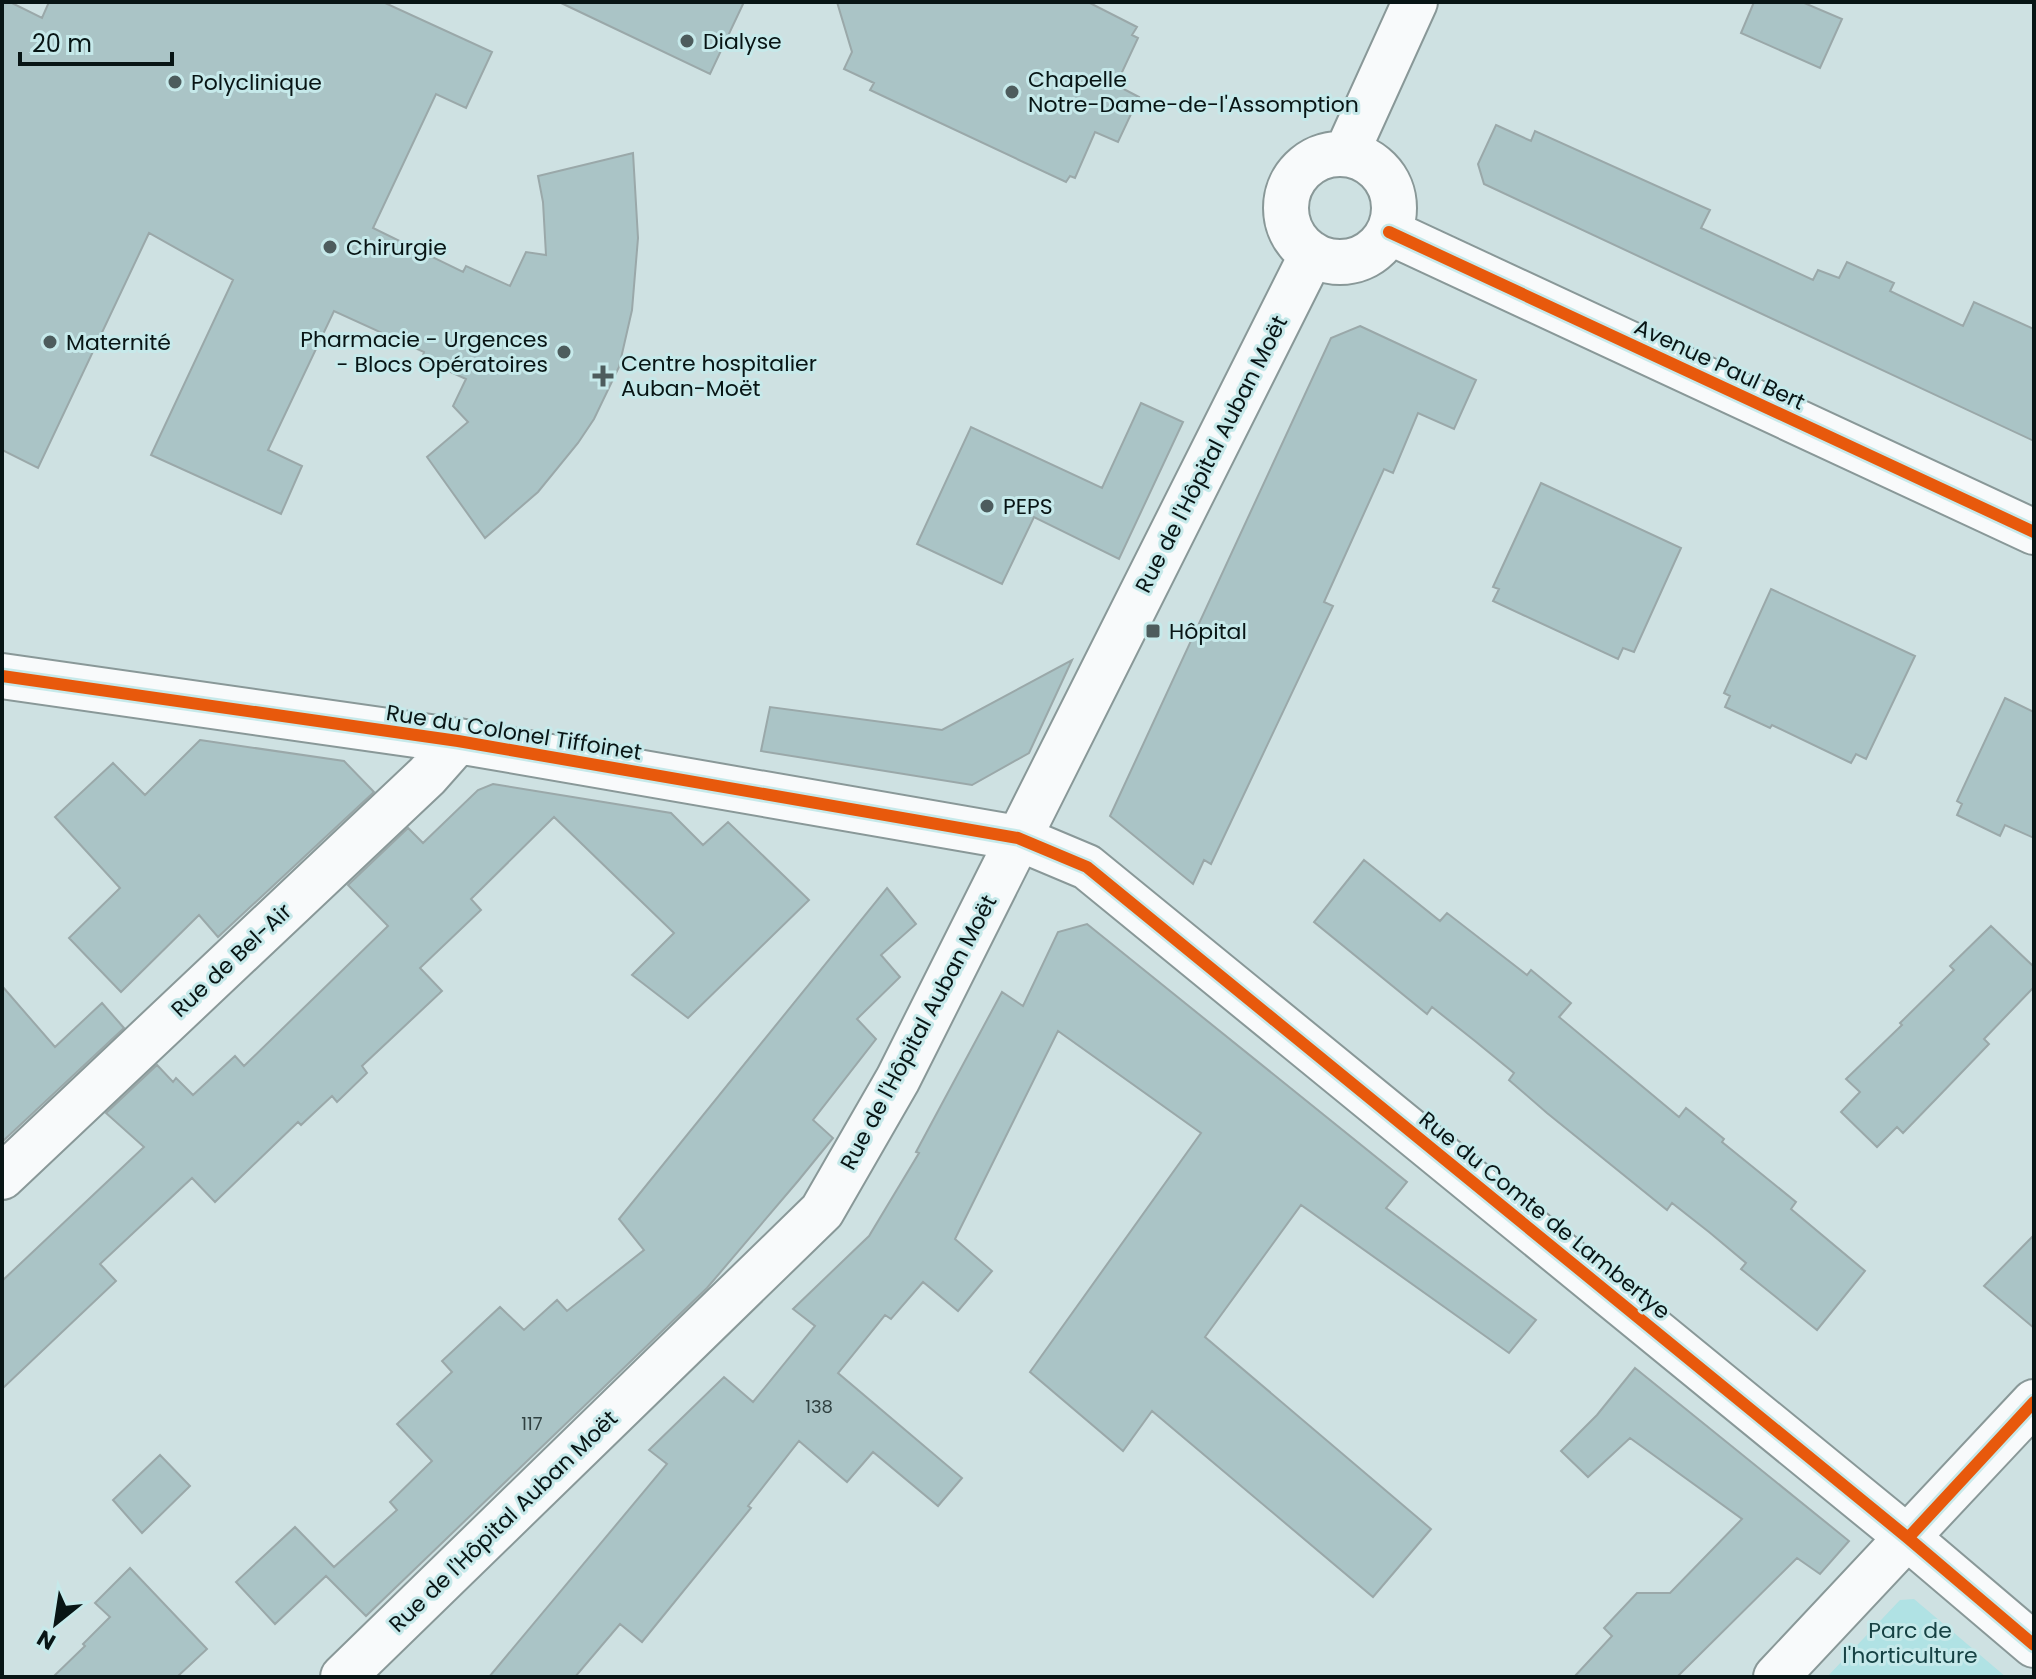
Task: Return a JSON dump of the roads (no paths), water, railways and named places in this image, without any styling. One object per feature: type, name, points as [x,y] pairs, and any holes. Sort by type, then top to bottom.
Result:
[{"type":"street","points":[[1346,154],[1415,2]]},
{"type":"street","points":[[1346,154],[1367,161],[1384,177],[1392,193],[1394,214],[1389,232],[1370,253],[1353,261],[1330,261],[1312,254],[1295,239],[1287,221],[1287,198],[1293,181],[1309,164],[1326,156],[1346,154]]},
{"type":"street","name":"Avenue Paul Bert","points":[[1389,232],[2034,532]]},
{"type":"street","name":"Rue de l'Hôpital Auban Moët","points":[[343,1677],[822,1211],[898,1079],[1312,254]]},
{"type":"street","name":"Rue du Colonel Tiffoinet","points":[[2,676],[458,741],[1018,838]]},
{"type":"street","name":"Rue de Bel-Air","points":[[2,1177],[427,776],[458,741]]},
{"type":"street","name":"Rue du Comte de Lambertye","points":[[1018,838],[1087,867],[1908,1538],[2034,1645]]},
{"type":"street","points":[[1776,1677],[2034,1402]]},
{"type":"place","name":"Dialyse","points":[[687,41]]},
{"type":"place","name":"Polyclinique","points":[[175,82]]},
{"type":"place","name":"Chapelle Notre-Dame-de-l'Assomption","points":[[1012,92]]},
{"type":"place","name":"Chirurgie","points":[[330,247]]},
{"type":"place","name":"Maternité","points":[[50,342]]},
{"type":"place","name":"Pharmacie - Urgences - Blocs Opératoires","points":[[564,352]]},
{"type":"place","name":"Centre hospitalier Auban-Moët","points":[[603,376]]},
{"type":"place","name":"PEPS","points":[[987,506]]},
{"type":"place","name":"Hôpital","points":[[1153,631]]},
{"type":"park label","name":"Parc de l'horticulture","points":[[1910,1642]]}]
